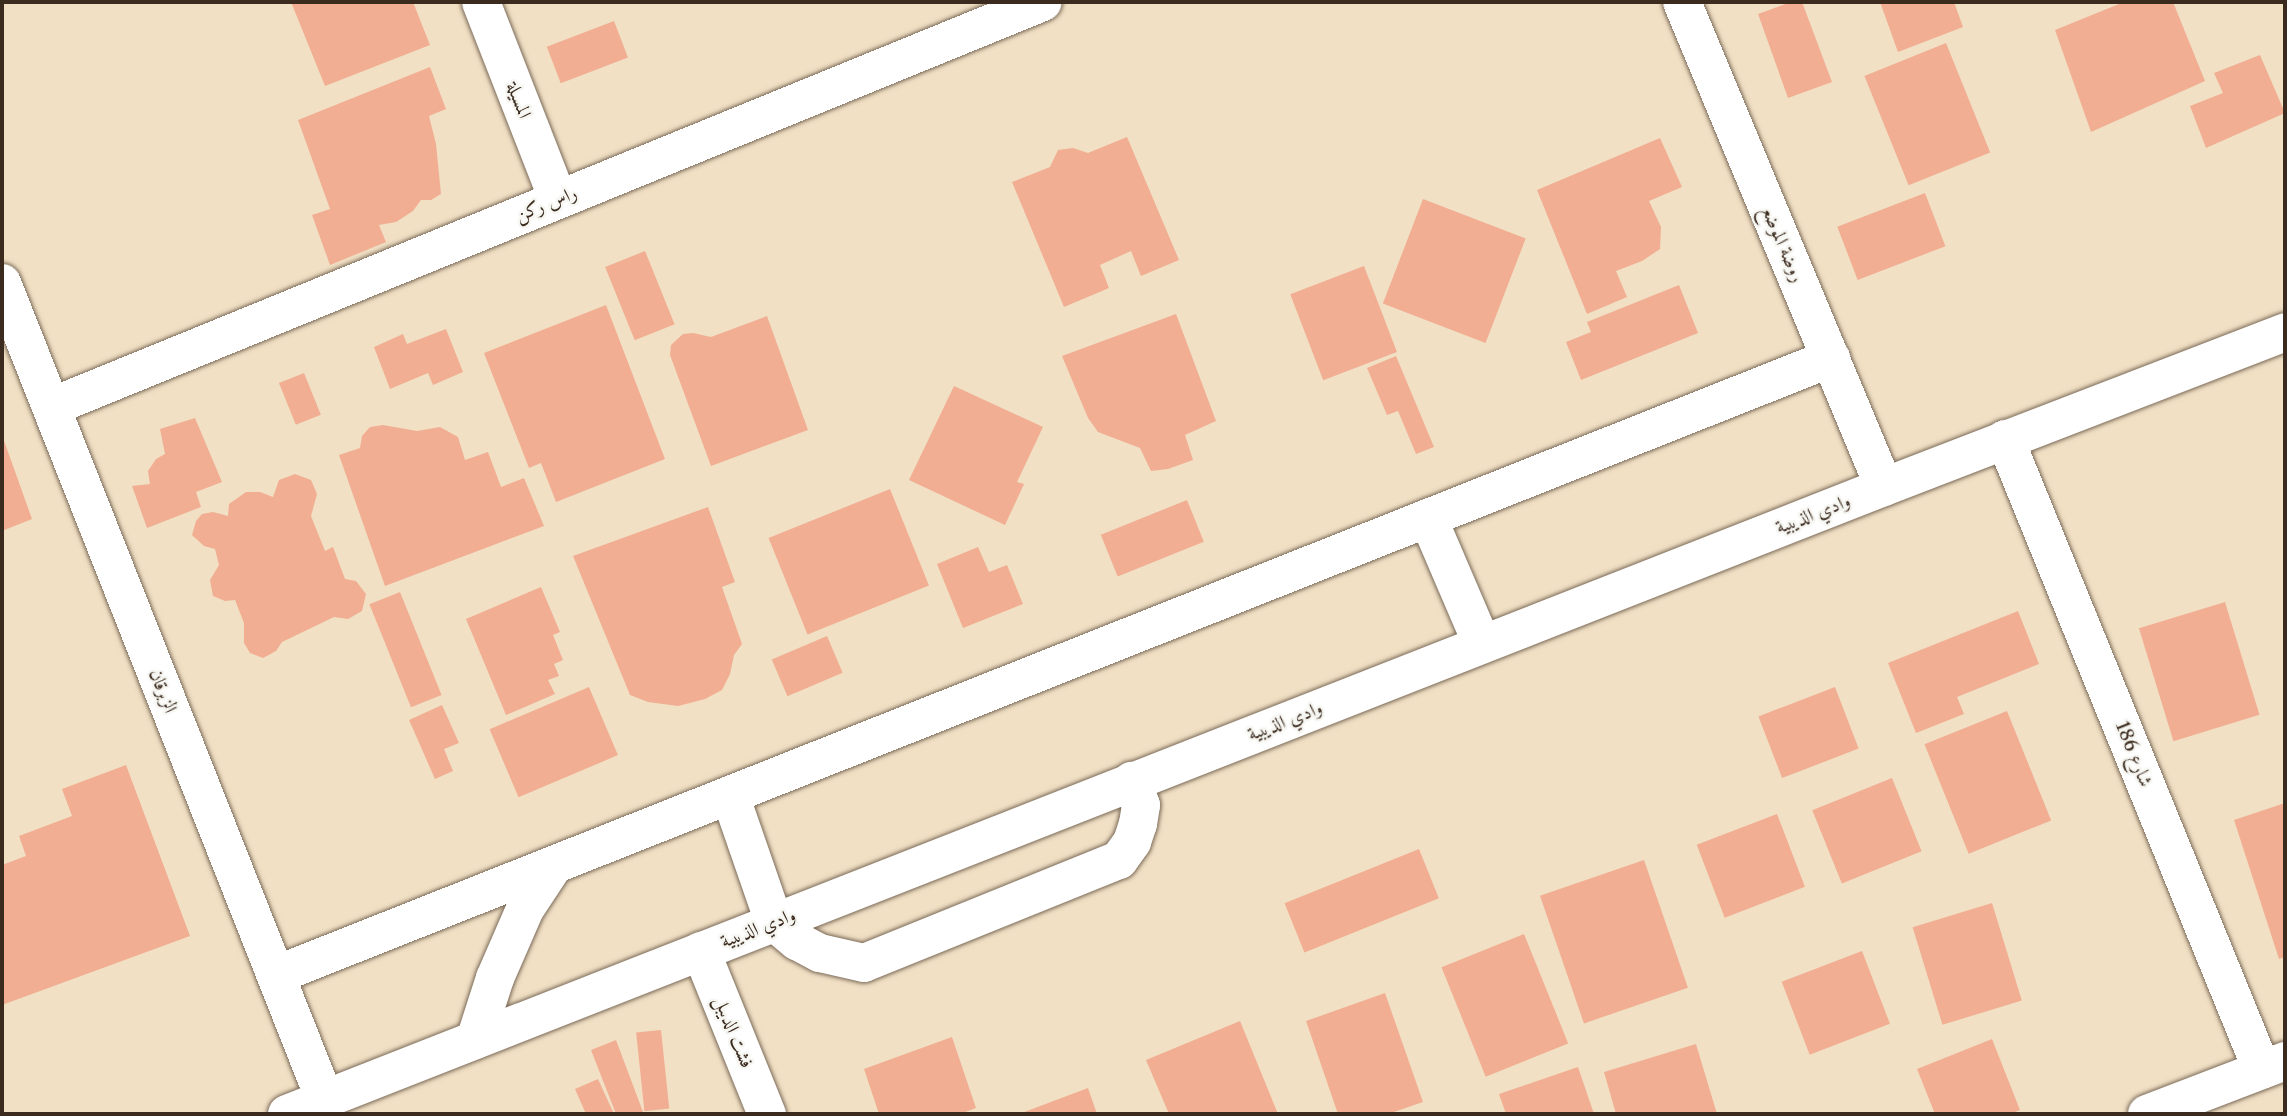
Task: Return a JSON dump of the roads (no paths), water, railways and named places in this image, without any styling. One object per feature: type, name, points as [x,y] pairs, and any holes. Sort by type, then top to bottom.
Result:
[{"type":"street","name":"المسيلة","points":[[481,2],[558,199]]},
{"type":"street","name":"راس ركن","points":[[51,407],[1043,2]]},
{"type":"street","name":"روضة الموضع","points":[[1682,2],[1884,486]]},
{"type":"street","name":"الزبرقان","points":[[2,283],[324,1100]]},
{"type":"street","name":"وادي الذيبية","points":[[287,1114],[1884,486],[2285,332]]},
{"type":"street","points":[[276,975],[1831,358]]},
{"type":"street","name":"شارع 186","points":[[2005,439],[2274,1065],[2147,1114]]},
{"type":"street","points":[[1428,518],[1482,644]]},
{"type":"street","points":[[730,795],[774,922],[797,941],[820,953],[864,963],[1119,860],[1132,842],[1140,814],[1141,805],[1132,781]]},
{"type":"street","points":[[475,1040],[495,978],[525,909],[554,865]]},
{"type":"street","name":"فشت الديبل","points":[[701,951],[767,1114]]}]
